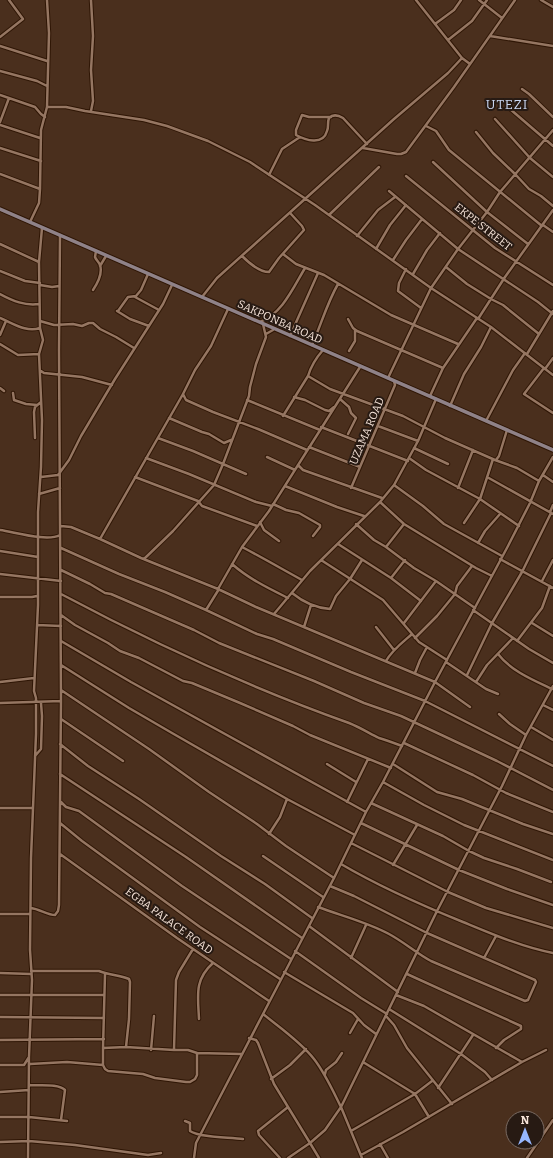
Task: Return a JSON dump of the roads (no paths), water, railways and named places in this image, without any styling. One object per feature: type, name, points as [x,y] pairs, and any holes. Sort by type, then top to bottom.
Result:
[{"type":"main road","name":"SAKPONBA ROAD","points":[[0,209],[201,298],[553,450]]},
{"type":"street","points":[[0,37],[23,19],[9,0]]},
{"type":"street","points":[[30,222],[38,207],[41,161],[40,130],[47,107],[47,61],[49,33],[47,0]]},
{"type":"street","points":[[91,111],[93,95],[92,0]]},
{"type":"street","points":[[416,0],[462,58],[470,64]]},
{"type":"street","points":[[435,24],[454,10],[461,0]]},
{"type":"street","points":[[479,0],[502,18]]},
{"type":"street","points":[[448,40],[467,26],[487,0]]},
{"type":"street","points":[[363,148],[397,154],[404,153],[426,126],[515,0]]},
{"type":"street","points":[[541,0],[553,7]]},
{"type":"street","points":[[490,36],[553,46]]},
{"type":"street","points":[[0,46],[47,61]]},
{"type":"street","points":[[201,298],[212,283],[448,73],[462,58]]},
{"type":"street","points":[[0,71],[37,81],[47,86]]},
{"type":"street","points":[[522,89],[553,117]]},
{"type":"street","points":[[0,96],[35,107],[40,114],[45,117]]},
{"type":"street","points":[[0,122],[9,98]]},
{"type":"street","points":[[47,107],[66,107],[144,120],[208,141],[250,162],[329,215],[431,288],[477,318],[526,353],[553,375]]},
{"type":"street","points":[[510,110],[553,146]]},
{"type":"street","points":[[331,117],[328,121],[327,133],[322,139],[313,141],[300,137],[296,134],[302,115],[309,117],[331,117],[335,115],[343,118],[367,144]]},
{"type":"street","points":[[495,119],[530,158],[553,177]]},
{"type":"street","points":[[0,125],[40,138]]},
{"type":"street","points":[[426,126],[436,131],[449,150],[542,226],[553,232]]},
{"type":"street","points":[[388,379],[431,288],[500,192],[553,130]]},
{"type":"street","points":[[476,132],[493,153],[529,189],[553,206]]},
{"type":"street","points":[[269,175],[282,149],[300,137]]},
{"type":"street","points":[[0,148],[41,161]]},
{"type":"street","points":[[433,162],[487,212],[528,244]]},
{"type":"street","points":[[329,215],[379,167]]},
{"type":"street","points":[[0,174],[40,189]]},
{"type":"street","name":"EKPE STREET","points":[[406,176],[495,248],[553,286]]},
{"type":"street","points":[[389,191],[458,249],[553,312],[510,375],[486,421]]},
{"type":"street","points":[[357,236],[378,210],[395,197]]},
{"type":"street","points":[[376,249],[390,225],[406,205]]},
{"type":"street","points":[[429,396],[443,368],[458,344],[553,210]]},
{"type":"street","points":[[242,256],[252,265],[267,272],[271,270],[304,230],[291,214]]},
{"type":"street","points":[[393,260],[422,219]]},
{"type":"street","points":[[28,1158],[31,994],[30,914],[36,702],[34,678],[38,596],[39,494],[41,477],[42,420],[39,354],[43,340],[40,328],[40,262],[42,228]]},
{"type":"street","points":[[413,274],[427,250],[440,233]]},
{"type":"street","points":[[31,908],[40,909],[52,915],[56,915],[58,911],[61,802],[60,744],[62,666],[59,286],[60,235]]},
{"type":"street","points":[[0,244],[40,262]]},
{"type":"street","points":[[96,251],[95,257],[100,266]]},
{"type":"street","points":[[283,254],[305,268],[318,273],[391,315],[413,326],[458,344]]},
{"type":"street","points":[[93,290],[99,278],[100,266],[106,256]]},
{"type":"street","points":[[446,267],[467,284],[503,305],[539,334]]},
{"type":"street","points":[[144,559],[173,531],[198,501],[214,485],[247,400],[266,334],[261,323],[274,315],[288,297],[305,268]]},
{"type":"street","points":[[406,269],[399,282],[398,291],[421,308]]},
{"type":"street","points":[[0,271],[25,282],[50,287],[59,286]]},
{"type":"street","points":[[290,336],[318,273]]},
{"type":"street","points":[[135,297],[141,290],[148,274]]},
{"type":"street","points":[[312,346],[321,326],[330,298],[338,284]]},
{"type":"street","points":[[41,477],[60,473],[76,449],[81,436],[134,348],[159,310],[172,285]]},
{"type":"street","points":[[0,294],[15,302],[40,304]]},
{"type":"street","points":[[149,326],[130,319],[118,311],[130,296],[135,297],[159,310]]},
{"type":"street","points":[[100,539],[183,394],[195,370],[211,346],[228,309]]},
{"type":"street","points":[[0,318],[27,330],[40,328]]},
{"type":"street","points":[[348,319],[354,330],[355,341],[349,351]]},
{"type":"street","points":[[0,336],[6,321]]},
{"type":"street","points":[[40,321],[48,324],[73,324],[82,326],[88,323],[93,323],[100,329],[134,348]]},
{"type":"street","points":[[450,406],[464,374],[491,328]]},
{"type":"street","points":[[266,334],[273,330]]},
{"type":"street","points":[[354,330],[443,368]]},
{"type":"street","points":[[0,344],[18,355],[39,354]]},
{"type":"street","points":[[283,416],[322,350]]},
{"type":"street","points":[[553,358],[524,394],[553,413]]},
{"type":"street","points":[[206,610],[242,547],[285,486],[320,428],[344,394],[360,367]]},
{"type":"street","points":[[40,370],[44,373],[82,377],[112,385]]},
{"type":"street","points":[[308,376],[344,394],[403,416],[445,438],[494,460],[517,468],[539,481]]},
{"type":"street","name":"UZAMA ROAD","points":[[351,488],[395,385],[394,381]]},
{"type":"street","points":[[0,388],[4,391]]},
{"type":"street","points":[[13,393],[14,400],[30,405],[37,405]]},
{"type":"street","points":[[183,394],[186,400],[307,450]]},
{"type":"street","points":[[294,397],[305,400],[327,411],[335,407]]},
{"type":"street","points":[[340,399],[356,418],[348,434]]},
{"type":"street","points":[[274,614],[302,580],[364,516],[380,502],[394,485],[409,460],[436,399]]},
{"type":"street","points":[[247,400],[283,416],[409,460],[480,499],[518,526]]},
{"type":"street","points":[[35,438],[34,412],[37,405],[41,402]]},
{"type":"street","points":[[169,418],[209,434],[224,443],[231,440]]},
{"type":"street","points":[[378,426],[418,441]]},
{"type":"street","points":[[464,523],[480,499],[494,460],[499,455],[507,430]]},
{"type":"street","points":[[158,438],[246,474]]},
{"type":"street","points":[[309,447],[360,467]]},
{"type":"street","points":[[414,448],[448,464]]},
{"type":"street","points":[[458,488],[473,450]]},
{"type":"street","points":[[267,457],[295,470]]},
{"type":"street","points":[[194,1158],[195,1147],[200,1135],[230,1079],[241,1054],[330,886],[366,812],[384,782],[413,723],[492,576],[530,502],[539,481],[553,457]]},
{"type":"street","points":[[146,458],[256,502],[299,513],[320,525],[313,536]]},
{"type":"street","points":[[298,464],[303,470],[382,498]]},
{"type":"street","points":[[543,475],[553,482]]},
{"type":"street","points":[[135,477],[198,501],[202,506],[257,526]]},
{"type":"street","points":[[487,477],[551,513]]},
{"type":"street","points":[[394,485],[423,506],[444,524],[501,557],[522,572],[552,587],[542,608],[517,641]]},
{"type":"street","points":[[285,486],[330,505],[364,516]]},
{"type":"street","points":[[39,494],[60,488]]},
{"type":"street","points":[[380,502],[404,524],[472,566],[492,576]]},
{"type":"street","points":[[467,676],[492,623],[522,572],[551,513],[553,505]]},
{"type":"street","points":[[478,543],[485,531],[500,514]]},
{"type":"street","points":[[260,522],[264,530],[279,541]]},
{"type":"street","points":[[356,524],[374,540],[455,594],[517,641],[553,663]]},
{"type":"street","points":[[386,547],[404,524]]},
{"type":"street","points":[[61,526],[71,527],[100,539],[144,559],[219,589],[256,607],[415,673],[435,682],[470,707]]},
{"type":"street","points":[[0,530],[54,537],[61,534]]},
{"type":"street","points":[[338,544],[391,578],[421,601]]},
{"type":"street","points":[[242,547],[302,580]]},
{"type":"street","points":[[61,548],[119,574],[165,592],[257,634],[273,639],[425,701],[553,766]]},
{"type":"street","points":[[0,551],[38,556]]},
{"type":"street","points":[[321,560],[384,600],[412,634],[427,648],[486,689],[498,694]]},
{"type":"street","points":[[292,593],[311,605],[330,608],[336,596],[350,579],[362,560]]},
{"type":"street","points":[[391,578],[405,560]]},
{"type":"street","points":[[542,581],[553,560]]},
{"type":"street","points":[[232,564],[244,575],[257,583],[288,598]]},
{"type":"street","points":[[416,638],[455,594],[458,586],[472,566]]},
{"type":"street","points":[[61,570],[105,593],[111,594],[194,630],[219,643],[314,681],[364,703],[401,716],[413,723],[497,761],[553,790]]},
{"type":"street","points":[[0,574],[61,581]]},
{"type":"street","points":[[404,623],[436,581]]},
{"type":"street","points":[[61,594],[107,618],[242,680],[313,711],[349,723],[377,737],[403,744],[473,774],[500,790],[553,812]]},
{"type":"street","points":[[0,597],[38,596]]},
{"type":"street","points":[[304,627],[311,605]]},
{"type":"street","points":[[61,615],[75,626],[120,651],[139,658],[183,681],[192,683],[240,703],[310,735],[391,768]]},
{"type":"street","points":[[532,623],[553,636]]},
{"type":"street","points":[[37,625],[61,626]]},
{"type":"street","points":[[376,627],[394,650]]},
{"type":"street","points":[[386,661],[389,655],[412,634]]},
{"type":"street","points":[[476,682],[487,665],[513,638]]},
{"type":"street","points":[[61,641],[234,740],[290,769],[366,812]]},
{"type":"street","points":[[415,673],[427,648]]},
{"type":"street","points":[[288,1158],[310,1143],[325,1130],[341,1107],[437,912],[500,790],[526,735],[552,687],[523,674],[506,663],[498,654]]},
{"type":"street","points":[[62,666],[128,708],[287,799],[354,835]]},
{"type":"street","points":[[0,682],[34,678]]},
{"type":"street","points":[[61,690],[149,749],[175,769],[334,878]]},
{"type":"street","points":[[0,703],[40,703],[61,701]]},
{"type":"street","points":[[35,756],[41,749],[42,716],[40,703]]},
{"type":"street","points":[[543,705],[553,710]]},
{"type":"street","points":[[499,714],[526,735]]},
{"type":"street","points":[[61,718],[123,761]]},
{"type":"street","points":[[531,727],[553,740]]},
{"type":"street","points":[[60,744],[88,766],[265,884],[312,918]]},
{"type":"street","points":[[347,802],[368,759]]},
{"type":"street","points":[[327,764],[356,782]]},
{"type":"street","points":[[393,764],[437,792],[462,799],[489,811],[553,834]]},
{"type":"street","points":[[60,774],[84,788],[186,857],[302,938]]},
{"type":"street","points":[[384,782],[424,805],[464,825],[553,860]]},
{"type":"street","points":[[269,834],[278,821],[287,799]]},
{"type":"street","points":[[61,802],[66,807],[79,811],[182,886],[291,959]]},
{"type":"street","points":[[371,803],[443,836],[484,858],[517,868],[551,882]]},
{"type":"street","points":[[0,808],[33,808]]},
{"type":"street","points":[[60,823],[82,841],[200,927],[280,979]]},
{"type":"street","points":[[361,823],[459,870],[553,905]]},
{"type":"street","points":[[393,865],[417,825]]},
{"type":"street","points":[[351,843],[448,892],[486,908],[553,928]]},
{"type":"street","name":"EGBA PALACE ROAD","points":[[60,854],[269,1001]]},
{"type":"street","points":[[263,856],[323,898]]},
{"type":"street","points":[[341,864],[367,879],[437,912],[496,936],[553,954]]},
{"type":"street","points":[[318,907],[388,934],[407,945],[417,953],[490,987],[525,1001],[528,1000],[536,981],[427,933],[354,896],[330,886]]},
{"type":"street","points":[[0,914],[30,914]]},
{"type":"street","points":[[352,958],[366,925]]},
{"type":"street","points":[[308,926],[397,993],[424,1006],[522,1062]]},
{"type":"street","points":[[484,958],[496,936]]},
{"type":"street","points":[[174,1050],[176,980],[179,972],[193,949]]},
{"type":"street","points":[[295,951],[386,1015],[407,1048],[452,1104]]},
{"type":"street","points":[[199,1019],[197,989],[204,972],[213,963]]},
{"type":"street","points":[[0,973],[99,971],[105,974],[129,979],[129,1018],[126,1047]]},
{"type":"street","points":[[284,972],[353,1013],[376,1034]]},
{"type":"street","points":[[105,974],[103,1048],[103,1065],[105,1069],[108,1071],[143,1074],[155,1078],[190,1082],[196,1078],[197,1053]]},
{"type":"street","points":[[407,974],[521,1026],[521,1029],[504,1040],[496,1048]]},
{"type":"street","points":[[0,995],[104,995]]},
{"type":"street","points":[[389,1009],[461,1054],[485,1072],[492,1080]]},
{"type":"street","points":[[263,1014],[306,1049],[324,1074],[341,1107],[361,1157],[380,1144],[452,1104],[522,1062],[546,1050]]},
{"type":"street","points":[[151,1050],[154,1016]]},
{"type":"street","points":[[0,1017],[104,1018]]},
{"type":"street","points":[[350,1033],[358,1019]]},
{"type":"street","points":[[438,1088],[473,1035]]},
{"type":"street","points":[[250,1038],[256,1040],[258,1043],[272,1079],[319,1158]]},
{"type":"street","points":[[0,1040],[104,1039]]},
{"type":"street","points":[[103,1048],[126,1047],[151,1050],[188,1050],[197,1053],[241,1054]]},
{"type":"street","points":[[272,1079],[290,1065],[306,1049]]},
{"type":"street","points":[[324,1074],[326,1070],[336,1062],[342,1053]]},
{"type":"street","points":[[24,1065],[29,1057]]},
{"type":"street","points":[[30,1064],[67,1062],[103,1065]]},
{"type":"street","points":[[363,1062],[415,1094],[429,1117]]},
{"type":"street","points":[[0,1065],[24,1065],[30,1069]]},
{"type":"street","points":[[351,1131],[415,1094],[432,1081]]},
{"type":"street","points":[[29,1085],[55,1086],[65,1090],[61,1120]]},
{"type":"street","points":[[0,1092],[29,1090]]},
{"type":"street","points":[[280,1158],[258,1132],[260,1128],[288,1107]]},
{"type":"street","points":[[0,1117],[29,1117],[67,1121]]},
{"type":"street","points":[[528,1158],[552,1125],[553,1120]]},
{"type":"street","points":[[185,1122],[190,1122],[191,1132],[200,1135],[243,1139]]},
{"type":"street","points":[[0,1142],[29,1141],[75,1145],[148,1155],[161,1153]]},
{"type":"street","points":[[380,1144],[388,1158]]},
{"type":"district","name":"UTEZI","points":[[507,104]]}]
